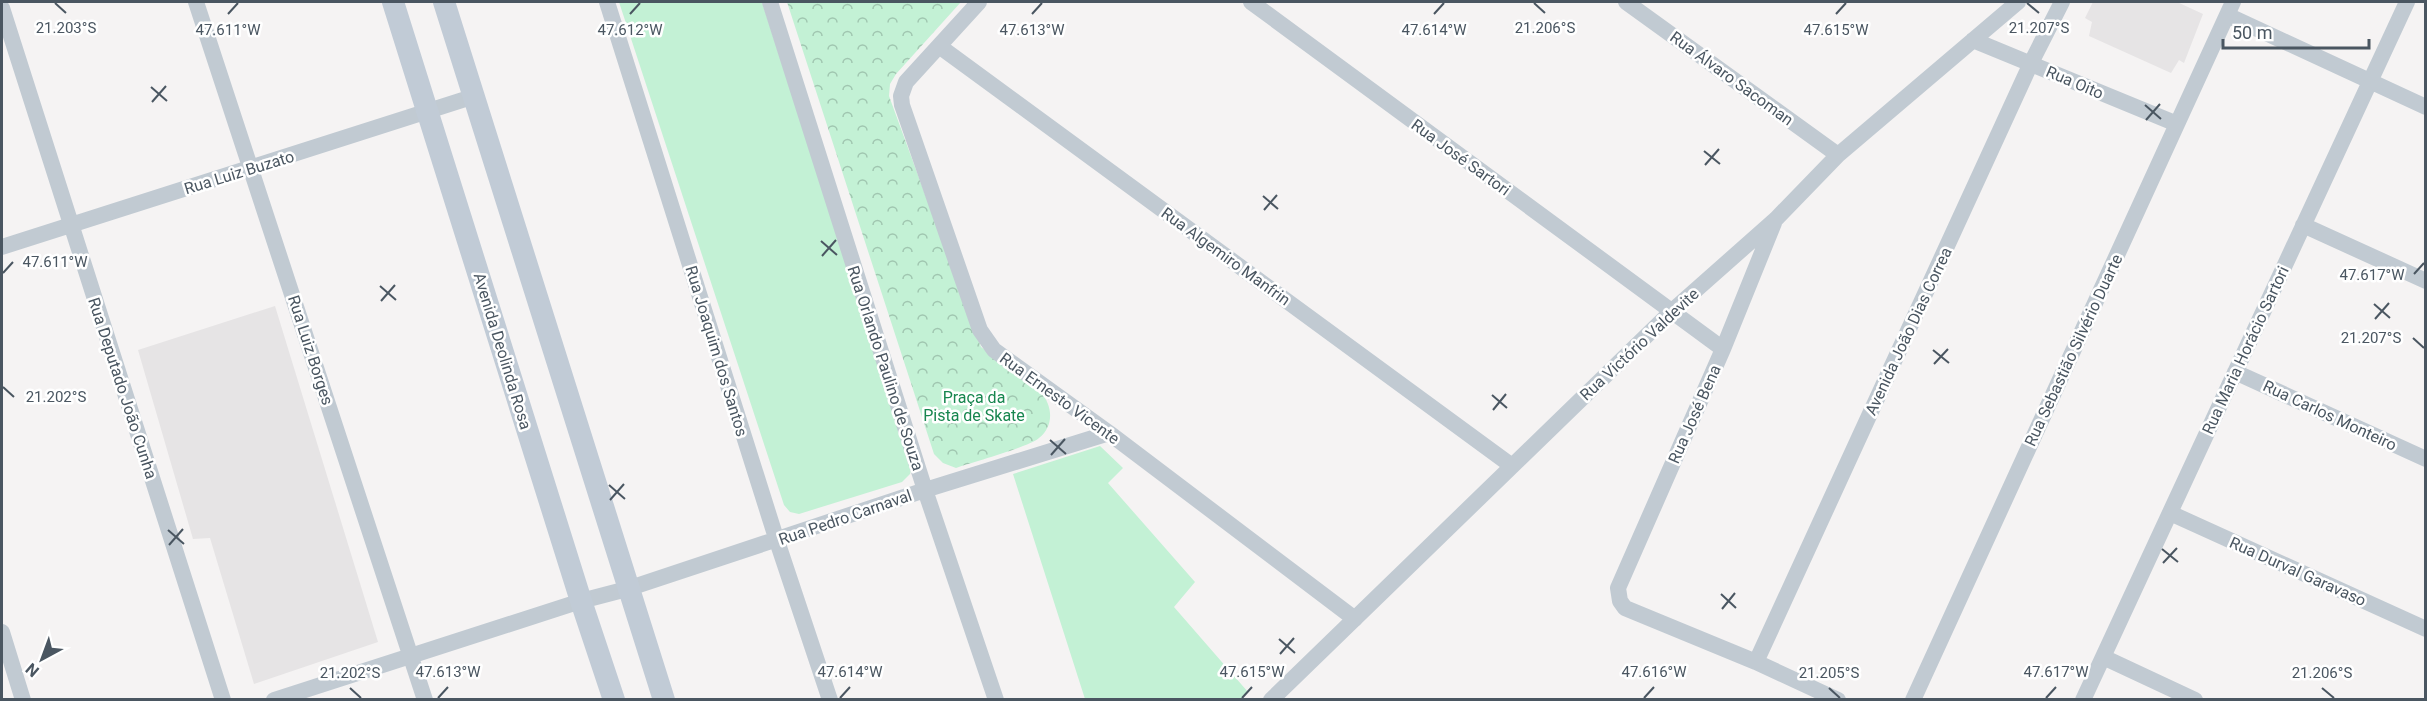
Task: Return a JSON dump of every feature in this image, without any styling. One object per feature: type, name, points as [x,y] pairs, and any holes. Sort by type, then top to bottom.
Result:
[{"type":"street","name":"Rua Luiz Borges","points":[[196,2],[425,699]]},
{"type":"street","name":"Avenida Deolinda Rosa","points":[[393,2],[581,602],[614,699]]},
{"type":"street","points":[[444,2],[627,589],[664,699]]},
{"type":"street","name":"Rua Joaquim dos Santos","points":[[607,2],[777,541],[830,699]]},
{"type":"street","name":"Rua Orlando Paulino de Souza","points":[[770,2],[925,490],[996,699]]},
{"type":"street","points":[[939,45],[979,2]]},
{"type":"street","name":"Rua José Sartori","points":[[1251,2],[1723,349]]},
{"type":"street","name":"Rua Álvaro Sacoman","points":[[1626,2],[1838,155]]},
{"type":"street","name":"Rua Victório Valdevite","points":[[1271,699],[1671,312],[1776,219],[1838,155],[2018,2]]},
{"type":"street","name":"Avenida João Dias Correa","points":[[1756,662],[2031,63],[2062,2]]},
{"type":"street","name":"Rua Maria Horácio Sartori","points":[[2083,699],[2407,2]]},
{"type":"street","name":"Rua Deputado João Cunha","points":[[2,8],[223,699]]},
{"type":"street","points":[[2230,8],[2370,81],[2426,106]]},
{"type":"street","name":"Rua Sebastião Silvério Duarte","points":[[1913,699],[2230,8]]},
{"type":"street","name":"Rua Oito","points":[[1973,40],[2177,124]]},
{"type":"street","name":"Rua Ernesto Vicente","points":[[939,45],[906,82],[901,96],[902,105],[980,330],[987,342],[994,350],[1109,433],[1355,619]]},
{"type":"street","name":"Rua Algemiro Manfrin","points":[[939,45],[1512,466]]},
{"type":"street","name":"Rua Luiz Buzato","points":[[2,247],[475,96]]},
{"type":"street","name":"Rua José Bena","points":[[1756,662],[1625,608],[1620,601],[1618,588],[1723,349],[1776,219]]},
{"type":"street","points":[[2303,225],[2426,281]]},
{"type":"street","name":"Rua Carlos Monteiro","points":[[2235,372],[2426,459]]},
{"type":"street","name":"Rua Pedro Carnaval","points":[[274,699],[627,589],[925,490],[1109,433]]},
{"type":"street","name":"Rua Durval Garavaso","points":[[2170,513],[2426,629]]},
{"type":"street","points":[[2,632],[23,699]]},
{"type":"street","points":[[2103,657],[2195,699]]},
{"type":"street","points":[[1756,662],[1838,699]]},
{"type":"shaded area","points":[[2093,2],[2177,2],[2203,14],[2184,63],[2179,60],[2171,73],[2089,36],[2092,22],[2085,18]]},
{"type":"shaded area","points":[[275,306],[378,642],[254,684],[210,538],[193,539],[138,350]]},
{"type":"green space","points":[[619,2],[762,2],[912,467],[910,474],[902,482],[799,514],[790,512],[784,505]]},
{"type":"green space","name":"Praça da Pista de Skate","points":[[787,2],[961,2],[896,74],[890,84],[889,96],[981,347],[1041,393],[1048,404],[1050,416],[1047,428],[1033,442],[956,468],[943,463],[934,454]]},
{"type":"green space","points":[[1100,446],[1123,468],[1108,483],[1195,582],[1174,607],[1248,692],[1241,699],[1085,699],[1013,474]]}]
